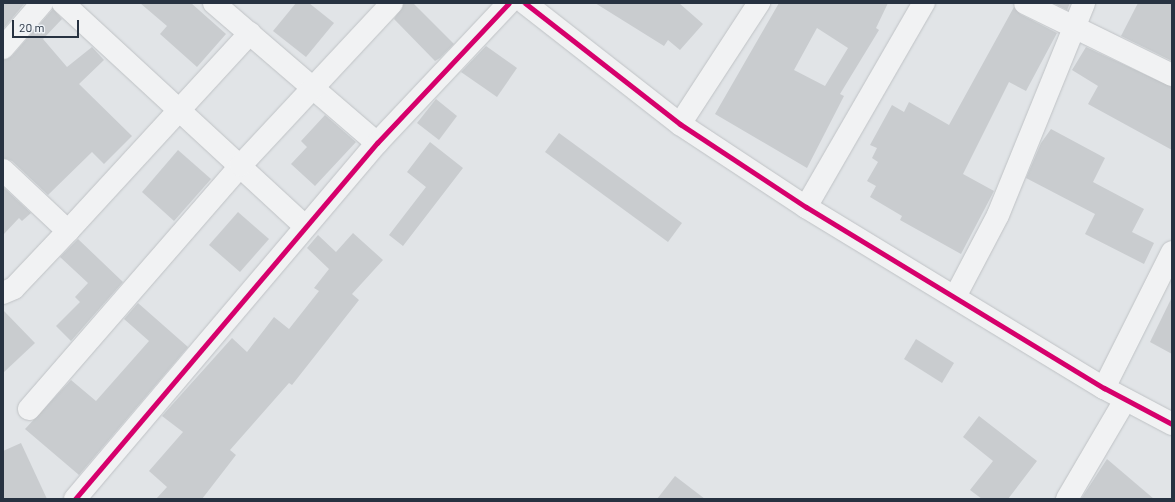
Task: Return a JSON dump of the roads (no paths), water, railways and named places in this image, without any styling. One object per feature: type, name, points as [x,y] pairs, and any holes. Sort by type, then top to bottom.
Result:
[{"type":"street","points":[[3,48],[42,3]]},
{"type":"street","points":[[63,3],[180,112],[241,165],[305,226]]},
{"type":"street","points":[[214,3],[313,86],[377,143]]},
{"type":"street","points":[[29,409],[241,165],[392,3]]},
{"type":"street","points":[[75,499],[305,226],[377,143],[509,3]]},
{"type":"street","points":[[525,3],[680,124],[806,207],[956,295],[1104,388],[1172,424]]},
{"type":"street","points":[[680,124],[758,3]]},
{"type":"street","points":[[806,207],[924,3]]},
{"type":"street","points":[[1025,3],[1172,75]]},
{"type":"street","points":[[956,295],[998,215],[1084,3]]},
{"type":"street","points":[[3,293],[14,288],[180,112],[250,33]]},
{"type":"street","points":[[3,170],[68,231]]},
{"type":"street","points":[[1104,388],[1172,252]]},
{"type":"street","points":[[1067,499],[1125,400]]}]
